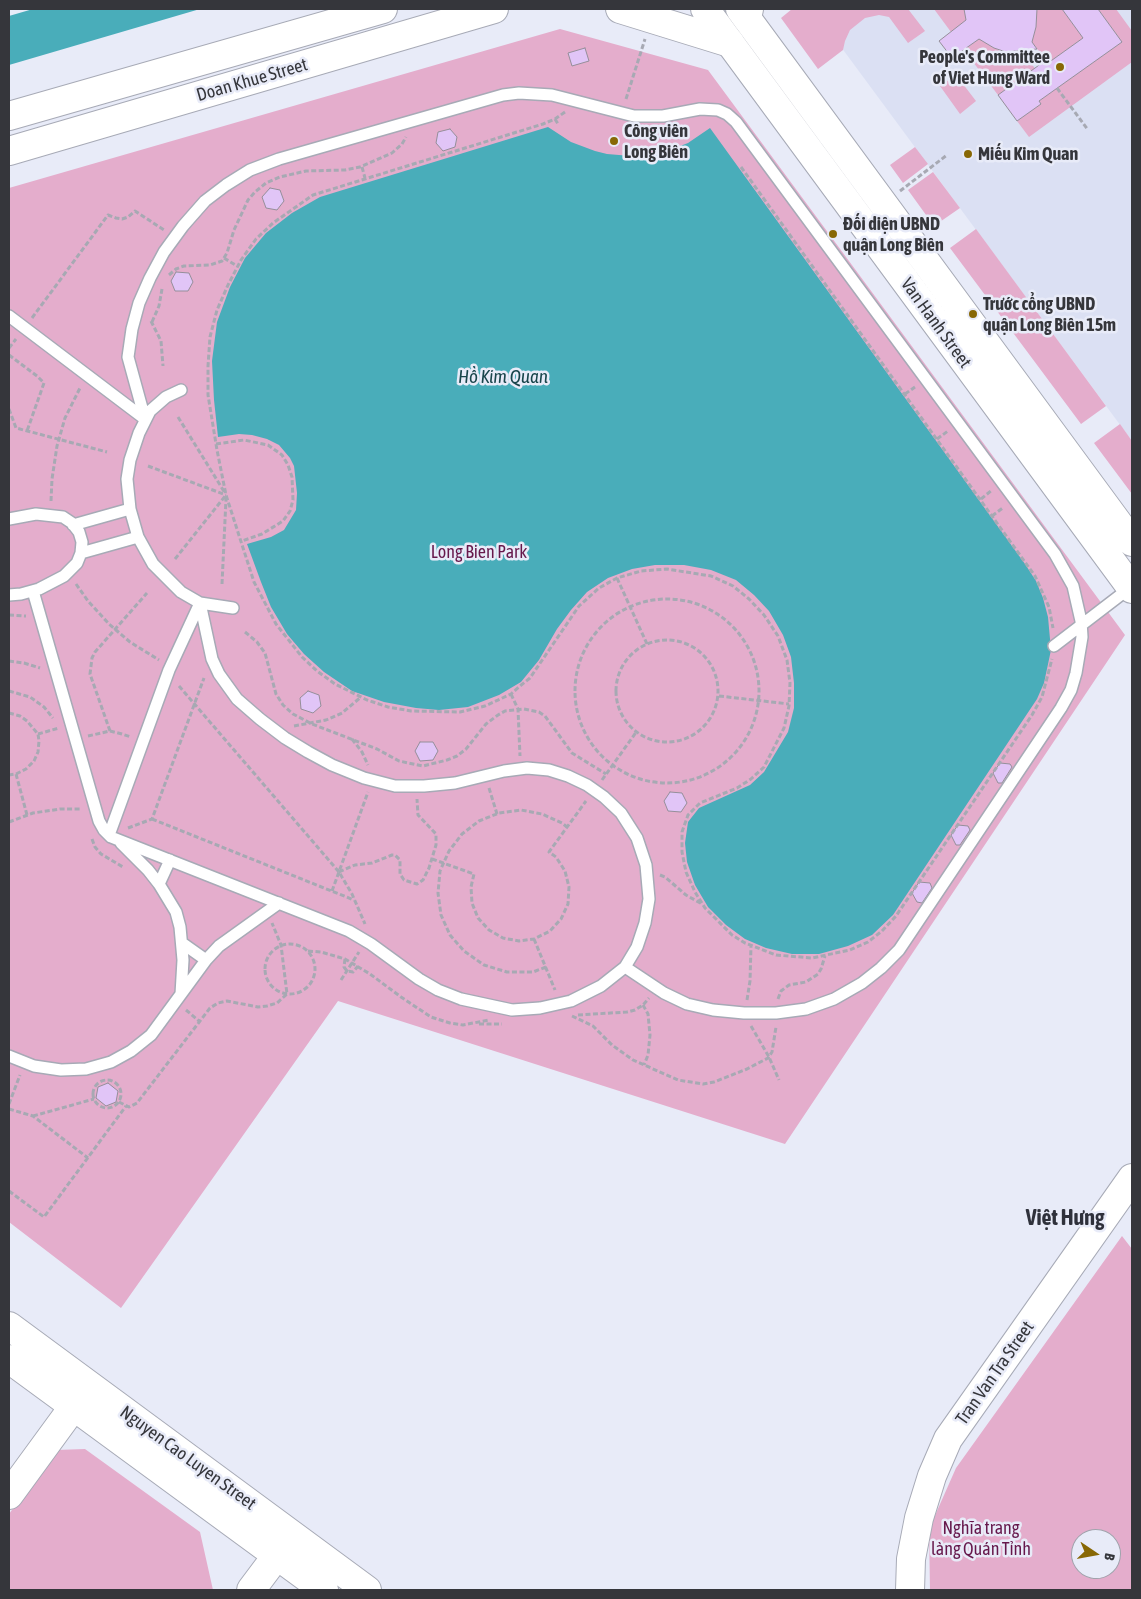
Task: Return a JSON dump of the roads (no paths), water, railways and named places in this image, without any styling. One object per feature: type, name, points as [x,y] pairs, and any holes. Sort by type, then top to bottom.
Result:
[{"type":"street","name":"Doan Khue Street","points":[[9,116],[383,9]]},
{"type":"street","name":"Doan Khue Street","points":[[9,151],[494,9]]},
{"type":"street","points":[[620,9],[730,43]]},
{"type":"street","name":"Van Hanh Street","points":[[705,9],[1132,588]]},
{"type":"street","name":"Van Hanh Street","points":[[745,12],[1132,542]]},
{"type":"street","name":"Tran Van Tra Street","points":[[910,1590],[911,1559],[919,1518],[932,1476],[948,1439],[1132,1178]]},
{"type":"street","name":"Nguyen Cao Luyen Street","points":[[9,1326],[284,1545],[310,1578],[367,1590]]},
{"type":"street","name":"Nguyen Cao Luyen Street","points":[[9,1359],[74,1406],[284,1545]]},
{"type":"street","points":[[9,1494],[74,1406]]},
{"type":"street","points":[[251,1590],[284,1545]]},
{"type":"lane","points":[[145,419],[128,357],[132,329],[150,278],[174,238],[205,201],[226,184],[250,170],[278,159],[511,94],[552,96],[634,116],[662,116],[708,108],[728,114],[736,122],[1055,554],[1073,586],[1078,603],[1081,625],[1080,653],[1071,690],[1061,708],[899,950],[862,983],[834,999],[806,1010],[744,1014],[687,1004],[664,993],[624,967]]},
{"type":"lane","points":[[9,316],[87,377],[145,419]]},
{"type":"lane","points":[[180,390],[166,397],[150,411],[145,419],[130,460],[127,480],[130,509],[138,537],[153,564],[181,592],[200,603],[233,608]]},
{"type":"lane","points":[[73,524],[130,509]]},
{"type":"lane","points":[[9,595],[33,592],[49,586],[77,563],[81,553],[82,542],[79,532],[73,524],[63,517],[52,514],[10,515]]},
{"type":"lane","points":[[81,553],[138,537]]},
{"type":"lane","points":[[1054,646],[1132,588]]},
{"type":"lane","points":[[33,592],[63,725],[76,740],[104,830],[148,870],[176,912],[182,943],[183,978],[181,995]]},
{"type":"lane","points":[[114,838],[349,931],[438,990],[461,999],[512,1010],[540,1008],[571,1001],[601,986],[624,967],[637,947],[650,899],[646,865],[637,838],[621,813],[604,797],[568,776],[549,770],[520,768],[455,783],[395,786],[364,778],[316,757],[274,730],[237,699],[219,674],[212,658],[200,603]]},
{"type":"lane","points":[[114,838],[142,744],[170,670],[200,603]]},
{"type":"lane","points":[[159,884],[170,860]]},
{"type":"lane","points":[[9,1056],[34,1066],[61,1070],[86,1069],[111,1062],[131,1051],[151,1035],[206,960],[219,946],[279,903]]},
{"type":"lane","points":[[182,943],[206,960]]},
{"type":"water","points":[[33,9],[200,9],[9,65],[9,16]]},
{"type":"water","name":"Hồ Kim Quan","points":[[548,127],[571,142],[595,151],[631,156],[648,155],[675,148],[688,143],[710,128],[1025,564],[1036,581],[1043,598],[1048,617],[1051,650],[1044,683],[1037,699],[893,915],[872,935],[848,946],[819,954],[792,954],[766,948],[745,939],[726,925],[708,907],[695,885],[687,862],[685,843],[688,822],[699,808],[750,785],[764,772],[788,732],[794,708],[791,657],[783,635],[769,611],[736,580],[711,570],[684,565],[655,565],[632,569],[608,578],[587,592],[571,610],[557,629],[539,660],[521,682],[499,695],[468,707],[439,710],[384,702],[352,691],[324,672],[304,654],[287,634],[271,607],[247,544],[271,537],[284,530],[296,510],[297,493],[294,466],[279,445],[252,435],[239,434],[218,437],[212,361],[217,322],[230,287],[245,258],[266,233],[292,213],[320,197]]},
{"type":"place","name":"People's Committee of Viet Hung Ward","points":[[1060,67]]},
{"type":"place","name":"Công viên Long Biên","points":[[614,141]]},
{"type":"place","name":"Miếu Kim Quan","points":[[968,154]]},
{"type":"place","name":"Đối diện UBND quận Long Biên","points":[[833,234]]},
{"type":"place","name":"Trước cổng UBND quận Long Biên 15m","points":[[973,314]]},
{"type":"district","name":"Việt Hưng","points":[[1065,1218]]},
{"type":"park label","name":"Long Bien Park","points":[[479,552]]},
{"type":"park label","name":"Nghĩa trang làng Quán Tỉnh","points":[[981,1538]]}]
